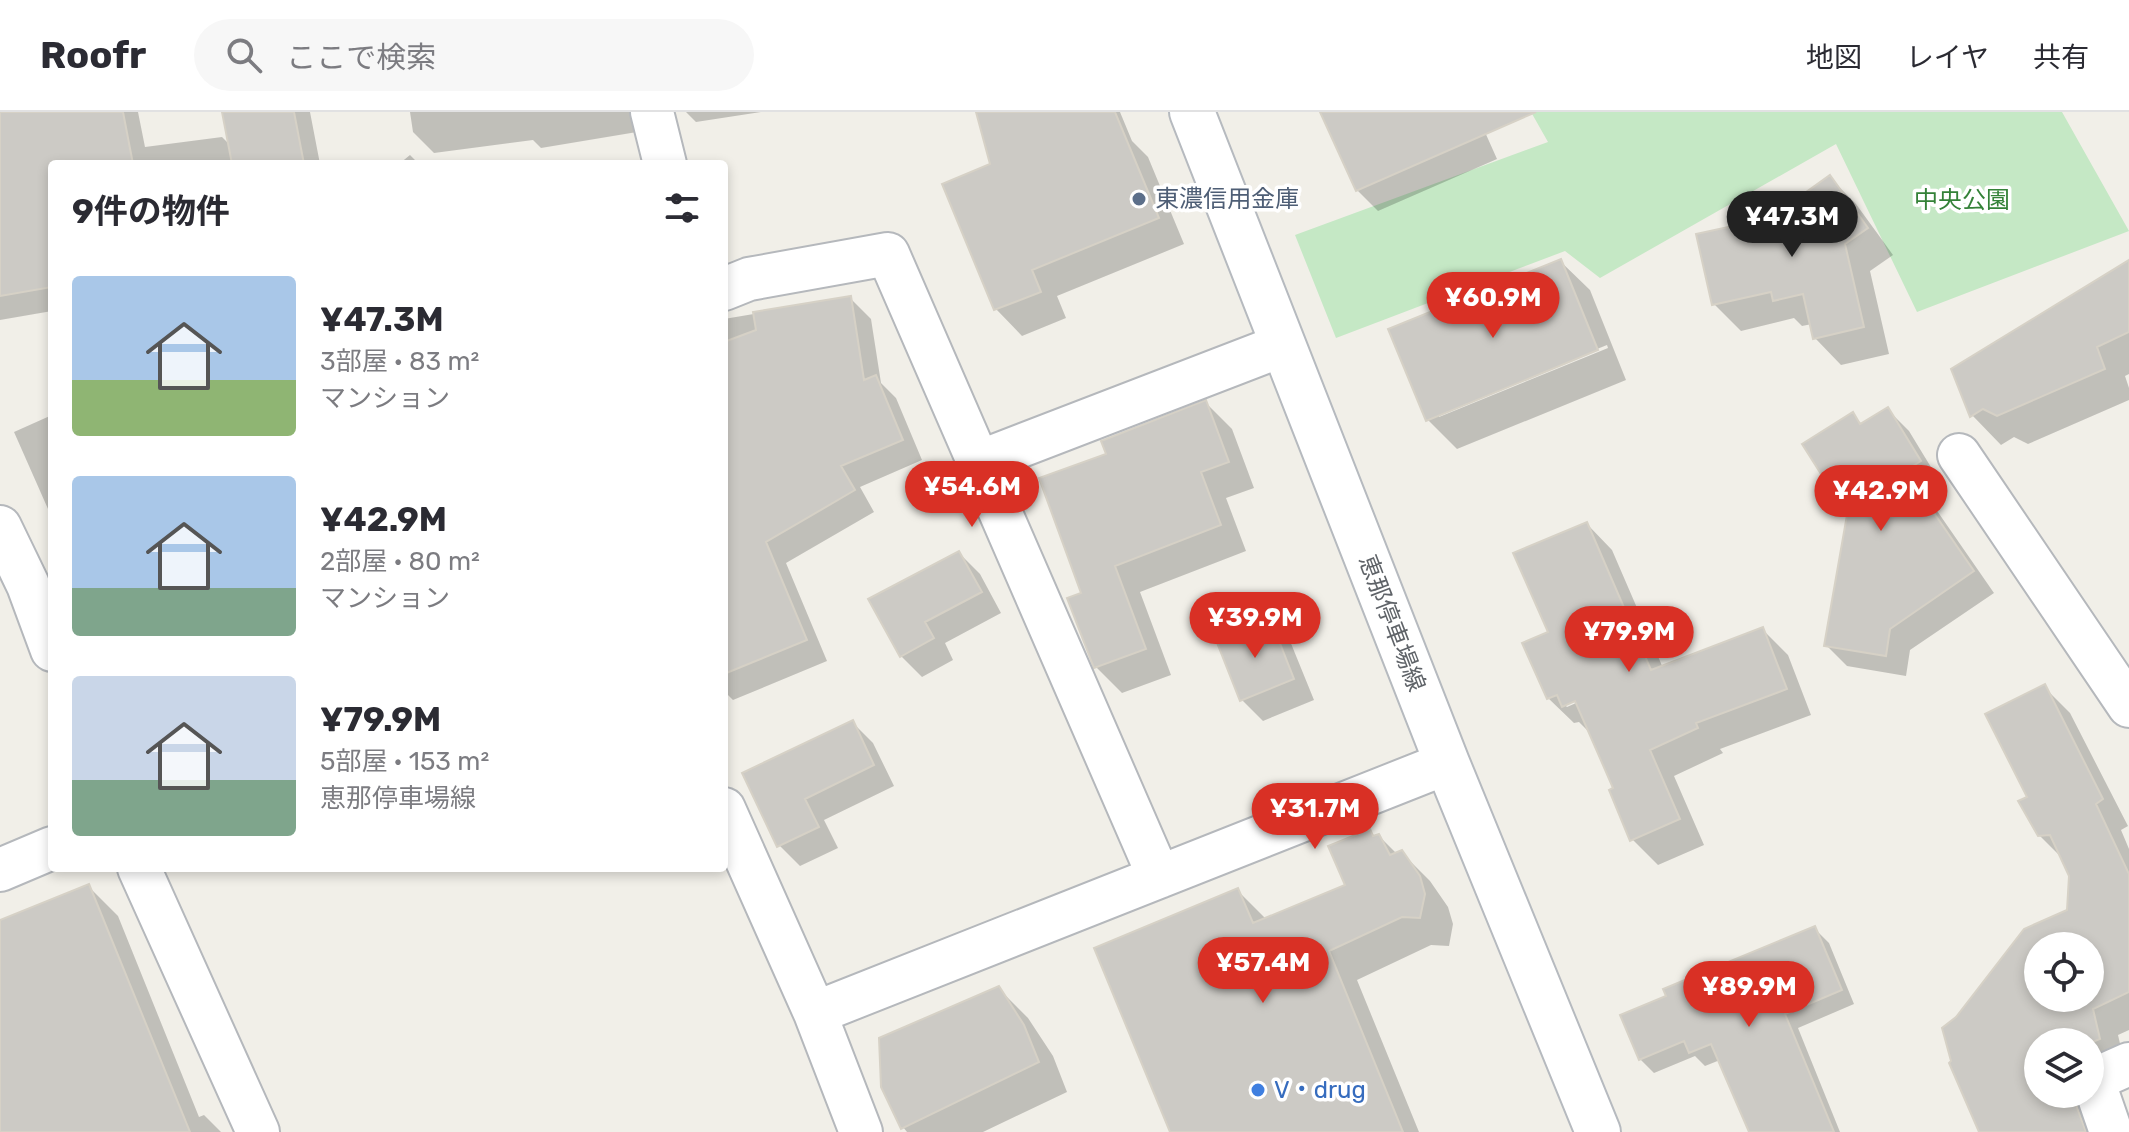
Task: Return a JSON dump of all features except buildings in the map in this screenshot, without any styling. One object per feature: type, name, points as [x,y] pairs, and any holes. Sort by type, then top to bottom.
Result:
[{"type":"main road","name":"恵那停車場線","points":[[1192,112],[1447,763],[1598,1132]]},
{"type":"street","points":[[652,112],[664,160]]},
{"type":"street","points":[[728,287],[749,279],[888,254],[1159,877]]},
{"type":"street","points":[[979,462],[1283,345]]},
{"type":"street","points":[[1959,455],[2129,706]]},
{"type":"street","points":[[0,527],[40,580],[48,627]]},
{"type":"street","points":[[815,1013],[1447,763]]},
{"type":"street","points":[[728,818],[815,1013],[861,1132]]},
{"type":"street","points":[[0,870],[48,850]]},
{"type":"street","points":[[141,872],[258,1132]]},
{"type":"street","points":[[2111,1132],[2093,1080],[2129,1064]]},
{"type":"green space","name":"中央公園","points":[[1531,112],[2062,112],[2129,231],[1917,312],[1836,144],[1600,278],[1565,251],[1336,338],[1295,235],[1548,142]]},
{"type":"place","name":"東濃信用金庫","points":[[1139,199]]},
{"type":"place","name":"V・drug","points":[[1258,1090]]}]
